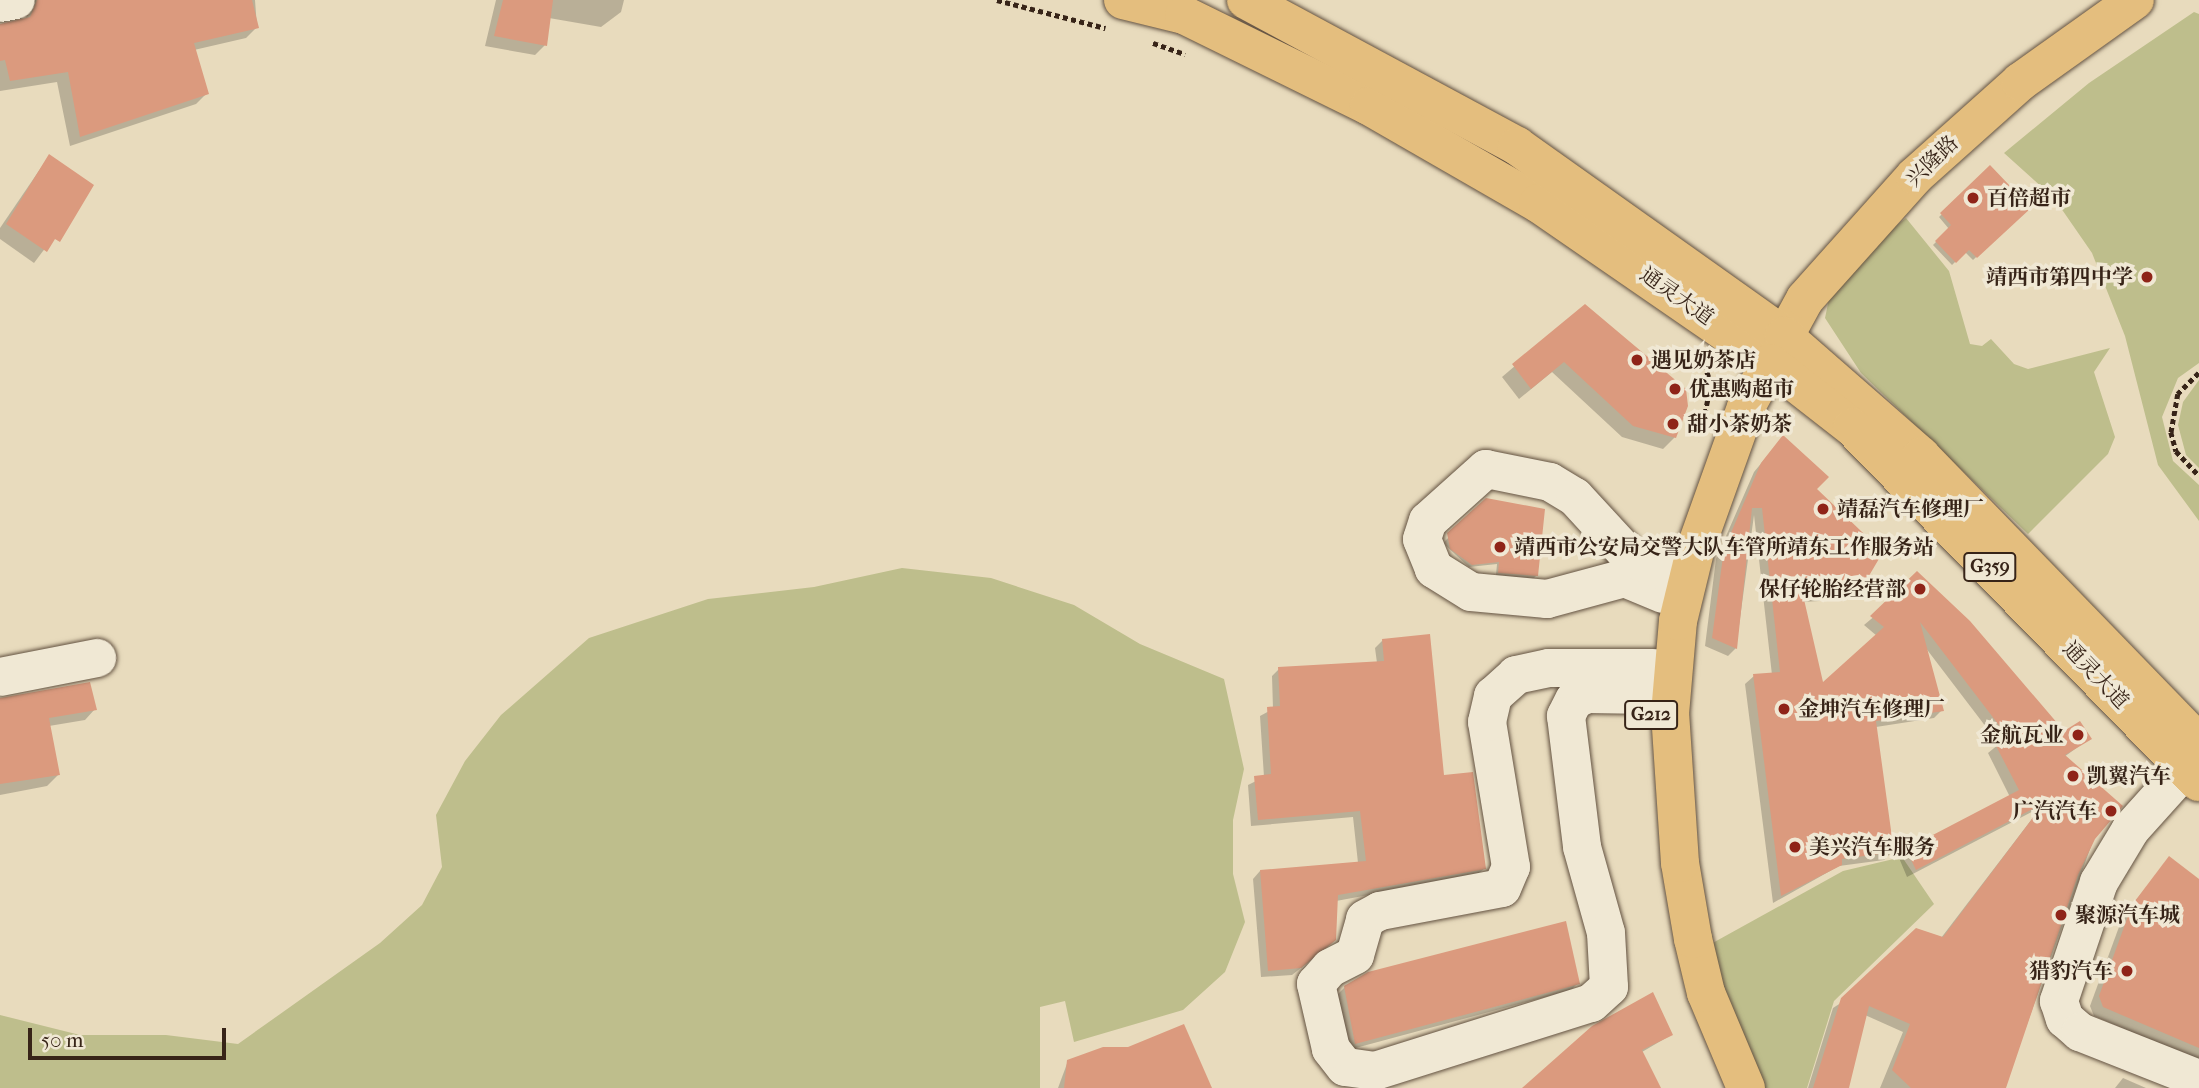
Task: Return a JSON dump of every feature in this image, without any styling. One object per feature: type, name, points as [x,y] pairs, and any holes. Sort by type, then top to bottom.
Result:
[{"type":"main road","name":"通灵大道","points":[[1246,0],[1517,146],[1767,342],[1911,446],[2194,765]]},
{"type":"main road","name":"兴隆路","points":[[1767,342],[1806,270],[1961,109],[2108,0]]},
{"type":"main road","name":"兴隆路","points":[[1767,342],[1941,151],[2020,82],[2135,0]]},
{"type":"main road","name":"通灵大道","points":[[1117,15],[1184,15],[1369,106],[1538,203],[1767,342]]},
{"type":"main road","name":"G212","points":[[1730,1088],[1673,945],[1660,869],[1652,682],[1665,584],[1767,342]]},
{"type":"main road","name":"G212","points":[[1746,1088],[1706,993],[1693,939],[1678,850],[1670,714],[1678,621],[1696,547],[1767,342]]},
{"type":"street","points":[[0,3],[16,0]]},
{"type":"street","points":[[1486,469],[1550,482],[1575,498],[1631,558],[1665,584],[1625,578],[1547,599],[1471,592],[1434,569],[1422,539],[1427,521],[1486,469]]},
{"type":"street","points":[[0,677],[97,658]]},
{"type":"street","points":[[1549,668],[1652,682],[1587,694],[1574,700],[1566,716],[1582,847],[1606,933],[1609,987],[1591,1003],[1375,1071],[1345,1067],[1331,1049],[1316,984],[1355,956],[1364,919],[1380,911],[1502,888],[1511,867],[1487,722],[1493,696],[1516,675],[1549,668]]},
{"type":"street","points":[[2194,765],[2131,829],[2099,882],[2059,1001],[2065,1019],[2080,1032],[2199,1079]]},
{"type":"path","points":[[997,0],[1117,15]]},
{"type":"path","points":[[1142,40],[1193,57]]},
{"type":"path","points":[[1697,345],[1711,384],[1703,425]]},
{"type":"path","points":[[2199,373],[2178,394],[2171,432],[2176,451],[2199,476]]},
{"type":"green space","name":"靖西市第四中学","points":[[2194,12],[2199,14],[2199,363],[2178,378],[2162,417],[2173,461],[2199,485],[2199,521],[2158,465],[2125,336],[2092,253],[2054,198],[2004,153],[2089,83]]},
{"type":"green space","points":[[1906,218],[1949,271],[1970,344],[1982,346],[1991,339],[2014,364],[2028,369],[2110,348],[2094,372],[2115,437],[2108,454],[2028,534],[1861,373],[1825,318],[1829,299],[1875,242]]},
{"type":"green space","points":[[2199,380],[2199,468],[2186,455],[2178,425],[2183,402]]},
{"type":"green space","points":[[902,568],[991,578],[1074,605],[1140,644],[1224,679],[1244,769],[1233,820],[1233,874],[1245,922],[1225,972],[1183,1010],[1074,1042],[1065,1001],[1040,1007],[1040,1088],[0,1088],[0,1015],[80,1035],[166,1035],[238,1044],[380,943],[422,905],[442,867],[436,815],[465,761],[501,715],[589,638],[708,599],[814,587]]},
{"type":"green space","points":[[1902,857],[1934,904],[1834,1001],[1807,1088],[1760,1088],[1709,945],[1843,871]]},
{"type":"building","points":[[37,0],[252,0],[259,28],[194,43],[209,94],[80,137],[68,72],[10,81],[5,60],[0,61],[0,24],[30,17]]},
{"type":"building","points":[[503,0],[553,0],[547,46],[494,36]]},
{"type":"building","points":[[49,154],[94,185],[60,242],[55,239],[47,252],[6,224]]},
{"type":"building","points":[[1990,165],[2031,208],[1977,258],[1969,250],[1956,263],[1935,241],[1951,225],[1940,213]]},
{"type":"building","points":[[1585,304],[1686,389],[1688,406],[1676,438],[1633,426],[1564,362],[1531,389],[1512,364]]},
{"type":"building","points":[[1783,435],[1829,477],[1817,489],[1883,552],[1860,591],[1803,595],[1823,682],[1884,627],[1870,616],[1917,571],[1970,621],[2064,731],[2080,721],[2092,739],[2065,755],[2123,806],[2095,839],[2078,875],[2006,1088],[1911,1088],[1892,1070],[1910,1024],[1869,1006],[1849,1088],[1813,1088],[1841,998],[1916,928],[1943,937],[2044,803],[1916,870],[1906,849],[2019,790],[1995,744],[2008,737],[1920,622],[1944,711],[1876,721],[1894,852],[1842,859],[1842,865],[1781,896],[1753,674],[1780,672],[1762,508],[1752,508],[1737,649],[1712,638],[1724,549],[1761,463]]},
{"type":"building","points":[[1486,498],[1545,509],[1538,576],[1498,573],[1499,562],[1472,565],[1450,549],[1447,533]]},
{"type":"building","points":[[1430,634],[1444,775],[1473,772],[1486,869],[1338,895],[1336,940],[1301,968],[1268,971],[1260,870],[1366,861],[1360,811],[1258,820],[1254,776],[1271,774],[1267,707],[1280,706],[1278,667],[1384,661],[1382,639]]},
{"type":"building","points":[[90,682],[97,710],[49,718],[60,775],[0,784],[0,698]]},
{"type":"building","points":[[2169,856],[2199,879],[2199,1048],[2103,1007],[2099,996],[2132,905]]},
{"type":"building","points":[[1566,921],[1580,984],[1355,1044],[1344,986],[1368,972]]},
{"type":"building","points":[[1653,992],[1673,1035],[1642,1050],[1661,1088],[1522,1088],[1592,1026]]},
{"type":"building","points":[[1184,1024],[1212,1088],[1064,1088],[1067,1060],[1103,1047],[1128,1047]]},
{"type":"place","name":"百倍超市","points":[[1973,198]]},
{"type":"place","name":"靖西市第四中学","points":[[2147,277]]},
{"type":"place","name":"遇见奶茶店","points":[[1637,360]]},
{"type":"place","name":"优惠购超市","points":[[1675,389]]},
{"type":"place","name":"甜小茶奶茶","points":[[1673,424]]},
{"type":"place","name":"靖磊汽车修理厂","points":[[1823,509]]},
{"type":"place","name":"靖西市公安局交警大队车管所靖东工作服务站","points":[[1500,547]]},
{"type":"place","name":"保仔轮胎经营部","points":[[1920,589]]},
{"type":"place","name":"金坤汽车修理厂","points":[[1784,709]]},
{"type":"place","name":"金航瓦业","points":[[2078,735]]},
{"type":"place","name":"凯翼汽车","points":[[2073,776]]},
{"type":"place","name":"广汽汽车","points":[[2111,811]]},
{"type":"place","name":"美兴汽车服务","points":[[1795,847]]},
{"type":"place","name":"聚源汽车城","points":[[2061,915]]},
{"type":"place","name":"猎豹汽车","points":[[2127,971]]}]
